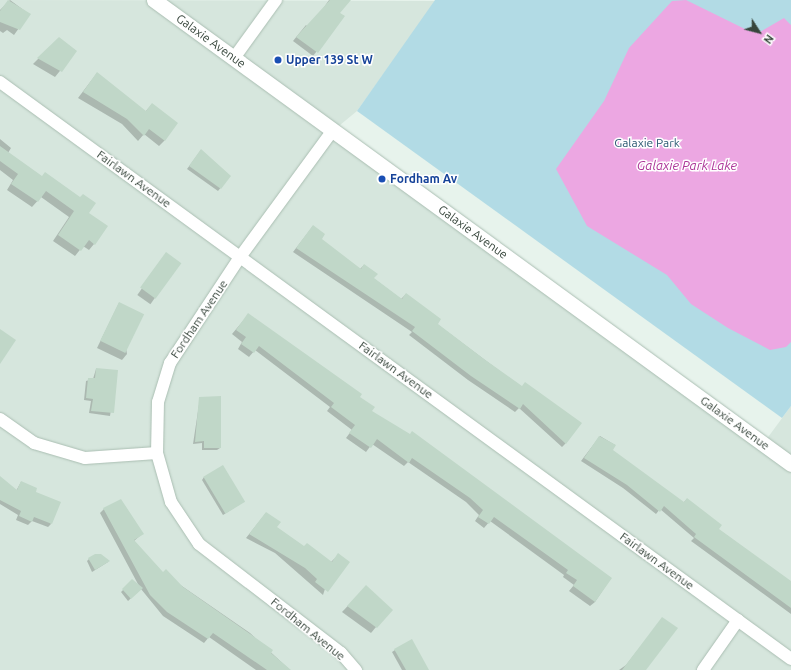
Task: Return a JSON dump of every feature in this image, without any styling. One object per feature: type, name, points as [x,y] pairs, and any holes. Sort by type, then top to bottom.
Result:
[{"type":"street","name":"Galaxie Avenue","points":[[154,0],[791,464]]},
{"type":"street","points":[[234,58],[276,0]]},
{"type":"street","name":"Fairlawn Avenue","points":[[0,82],[791,659]]},
{"type":"street","name":"Fordham Avenue","points":[[333,130],[240,257],[170,363],[158,402],[157,453],[171,502],[199,544],[341,654],[356,670]]},
{"type":"street","points":[[0,419],[34,443],[85,458],[157,453]]},
{"type":"street","points":[[703,670],[738,620]]},
{"type":"shaded area","points":[[0,0],[436,1],[357,111],[334,130],[763,444],[791,406],[791,670],[0,670]]},
{"type":"green space","name":"Galaxie Park","points":[[435,0],[791,0],[791,406],[782,418],[357,111]]},
{"type":"water","name":"Galaxie Park Lake","points":[[686,0],[749,31],[760,32],[784,18],[791,25],[791,342],[786,347],[770,350],[728,328],[691,304],[667,275],[587,226],[556,169],[604,101],[629,48],[672,1]]},
{"type":"building","points":[[8,0],[31,14],[20,30],[0,22],[0,11]]},
{"type":"building","points":[[330,0],[351,0],[340,13],[345,16],[318,53],[296,37]]},
{"type":"building","points":[[59,37],[77,51],[62,72],[37,58]]},
{"type":"building","points":[[97,72],[146,111],[152,103],[178,123],[165,141],[149,129],[144,136],[127,119],[83,92]]},
{"type":"building","points":[[0,146],[42,176],[45,172],[80,197],[83,194],[96,203],[89,213],[108,226],[95,245],[89,240],[81,251],[58,235],[74,211],[46,191],[38,202],[11,184],[18,174],[0,161]]},
{"type":"building","points":[[201,149],[231,176],[221,189],[189,166]]},
{"type":"building","points":[[313,225],[325,234],[322,239],[361,269],[364,264],[378,274],[374,278],[402,299],[406,293],[441,319],[438,324],[484,359],[522,386],[525,382],[582,423],[566,444],[523,404],[520,409],[471,376],[412,331],[415,327],[296,248]]},
{"type":"building","points":[[166,252],[181,263],[156,299],[140,288]]},
{"type":"building","points":[[119,302],[144,314],[125,353],[100,341]]},
{"type":"building","points":[[248,313],[362,394],[360,397],[375,407],[372,411],[410,434],[412,431],[612,578],[595,602],[573,586],[577,580],[566,573],[568,570],[494,517],[489,524],[478,517],[483,510],[470,498],[412,458],[409,463],[377,439],[371,448],[349,433],[355,425],[331,407],[334,403],[259,346],[254,353],[241,344],[246,337],[236,330]]},
{"type":"building","points":[[0,329],[16,340],[0,364]]},
{"type":"building","points":[[96,368],[118,370],[114,413],[91,411],[93,399],[86,398],[88,378],[95,378]]},
{"type":"building","points":[[221,396],[221,448],[204,448],[204,441],[195,442],[199,397]]},
{"type":"building","points":[[599,436],[616,445],[613,450],[684,502],[687,498],[722,525],[719,529],[791,581],[791,608],[694,537],[696,534],[664,506],[660,512],[627,485],[584,458]]},
{"type":"building","points":[[223,465],[245,502],[225,514],[203,477]]},
{"type":"building","points":[[0,476],[17,490],[21,481],[37,488],[36,492],[61,502],[52,524],[34,517],[32,522],[19,516],[21,511],[0,500]]},
{"type":"building","points":[[121,499],[144,534],[134,540],[163,572],[166,569],[183,587],[273,650],[271,653],[291,670],[267,670],[213,633],[208,639],[167,612],[150,595],[103,508]]},
{"type":"building","points":[[266,512],[281,522],[277,527],[304,546],[307,543],[332,562],[338,553],[350,562],[328,592],[315,582],[317,579],[305,568],[249,534]]},
{"type":"building","points":[[95,554],[101,554],[110,561],[95,570],[88,558]]},
{"type":"building","points":[[132,579],[143,588],[131,599],[122,589]]},
{"type":"building","points":[[366,585],[393,610],[377,628],[347,606]]},
{"type":"building","points":[[662,617],[678,628],[646,670],[622,670]]},
{"type":"building","points":[[412,639],[429,670],[406,670],[394,649]]},
{"type":"place","name":"Upper 139 St W","points":[[278,60]]},
{"type":"place","name":"Fordham Av","points":[[382,179]]}]
